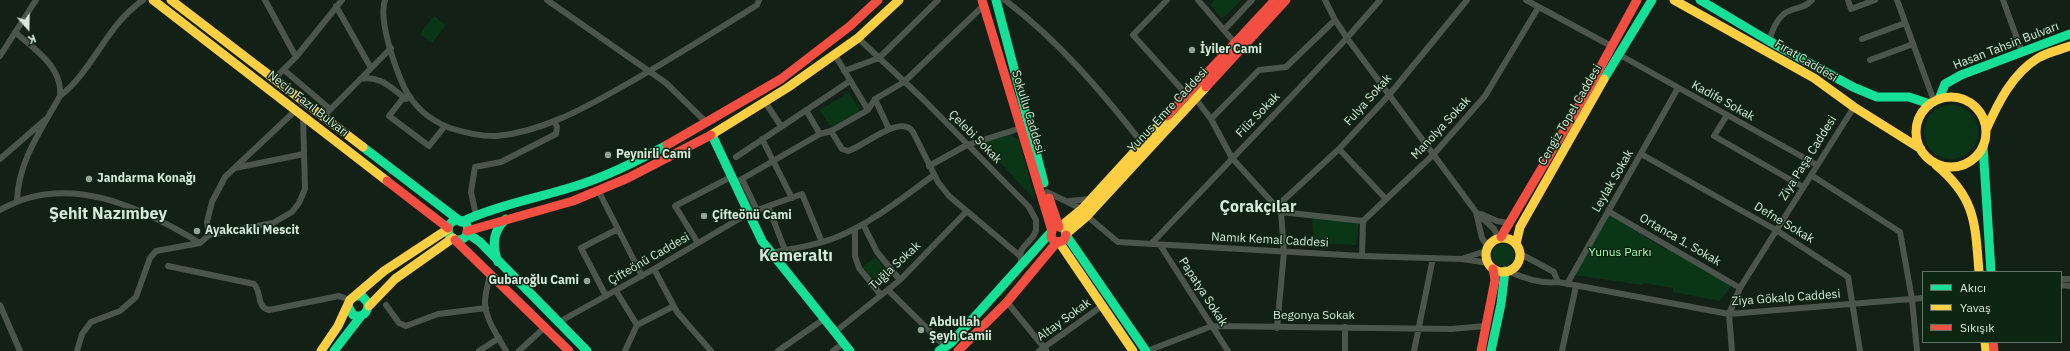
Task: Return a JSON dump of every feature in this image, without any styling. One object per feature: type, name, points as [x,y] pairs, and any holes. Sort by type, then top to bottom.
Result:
[{"type":"main road","name":"Necip Fazıl Bulvarı","points":[[153,0],[448,229]]},
{"type":"main road","name":"Necip Fazıl Bulvarı","points":[[171,0],[275,78],[327,112],[461,221]]},
{"type":"main road","points":[[321,351],[338,326],[351,301],[384,271],[448,229],[452,223],[570,188],[622,169],[707,123],[781,78],[850,26],[878,0]]},
{"type":"main road","points":[[334,351],[361,316],[366,312],[369,306],[395,279],[454,239],[464,238],[467,232],[508,218],[573,201],[628,178],[712,135],[765,102],[835,55],[858,38],[899,0]]},
{"type":"main road","name":"Sokullu Caddesi","points":[[996,0],[1055,229]]},
{"type":"main road","name":"Yunus Emre Caddesi","points":[[1066,235],[1085,212],[1191,96],[1235,43],[1275,0]]},
{"type":"main road","name":"Yunus Emre Caddesi","points":[[943,349],[1021,260],[1055,229],[1085,212],[1092,199],[1142,143],[1286,0]]},
{"type":"main road","name":"Cengiz Topel Caddesi","points":[[1518,249],[1520,227],[1616,51],[1637,0]]},
{"type":"main road","name":"Cengiz Topel Caddesi","points":[[1500,237],[1616,51],[1652,0]]},
{"type":"main road","name":"Fırat Caddesi","points":[[1674,0],[1814,78],[1854,107],[1921,149]]},
{"type":"main road","name":"Fırat Caddesi","points":[[1700,0],[1769,41],[1853,87],[1877,97],[1909,97],[1934,102]]},
{"type":"main road","name":"Sokullu Caddesi","points":[[983,3],[1020,128],[1055,229]]},
{"type":"main road","name":"Hasan Tahsin Bulvarı","points":[[1934,102],[1945,84],[1961,75],[2070,34]]},
{"type":"main road","name":"Hasan Tahsin Bulvarı","points":[[1986,130],[2001,97],[2017,75],[2038,58],[2070,46]]},
{"type":"main road","points":[[1979,271],[1974,218],[1965,196],[1956,183],[1921,149],[1917,138],[1916,128],[1920,117],[1934,102],[1955,97],[1971,103],[1982,114],[1986,130],[1983,146],[1991,271]]},
{"type":"main road","points":[[712,135],[753,212],[762,241],[850,351]]},
{"type":"main road","points":[[1932,160],[1947,166],[1958,166],[1973,159],[1983,146]]},
{"type":"main road","points":[[498,262],[493,246],[494,235],[500,224],[508,218]]},
{"type":"main road","points":[[461,221],[465,224],[467,232],[480,242],[587,351]]},
{"type":"main road","points":[[448,229],[449,234],[569,351]]},
{"type":"main road","points":[[1132,351],[1058,242],[1051,238],[1055,229],[1064,229],[1066,235],[1146,351]]},
{"type":"main road","points":[[958,351],[1007,302],[1058,242],[1064,240],[1066,235]]},
{"type":"main road","points":[[1481,351],[1494,280],[1491,266],[1486,256],[1487,249],[1500,237],[1509,239],[1518,249],[1517,264],[1506,271],[1491,351]]},
{"type":"main road","points":[[1491,266],[1506,271]]},
{"type":"main road","points":[[351,301],[365,298],[369,306]]},
{"type":"main road","points":[[351,301],[352,314],[361,316]]},
{"type":"street","points":[[0,56],[36,0]]},
{"type":"street","points":[[17,201],[18,184],[23,166],[60,96],[87,68],[114,26],[143,0]]},
{"type":"street","points":[[265,0],[296,57]]},
{"type":"street","points":[[275,78],[296,57],[342,0]]},
{"type":"street","points":[[385,0],[382,20],[404,86],[415,105]]},
{"type":"street","points":[[547,0],[651,72],[687,101],[707,123]]},
{"type":"street","points":[[360,79],[370,78],[382,81],[428,116],[445,126],[470,134],[496,136],[511,134],[554,121],[581,109],[651,72],[757,4],[759,0]]},
{"type":"street","points":[[844,71],[879,58],[938,0]]},
{"type":"street","points":[[1005,0],[1046,34],[1073,60],[1098,88],[1142,143]]},
{"type":"street","points":[[1167,0],[1133,35],[1211,118],[1232,158],[1280,212],[1284,252],[1277,328]]},
{"type":"street","points":[[1198,0],[1235,43]]},
{"type":"street","points":[[1224,30],[1252,0]]},
{"type":"street","points":[[1325,0],[1335,20],[1389,96],[1476,212],[1494,229],[1500,237]]},
{"type":"street","name":"Filiz Sokak","points":[[1152,244],[1347,38],[1380,0]]},
{"type":"street","name":"Fulya Sokak","points":[[1276,207],[1339,149],[1389,96],[1467,0]]},
{"type":"street","name":"Kadife Sokak","points":[[1526,0],[1678,88],[1817,165]]},
{"type":"street","points":[[1769,41],[1776,25],[1785,13],[1805,6],[1812,0]]},
{"type":"street","points":[[1848,0],[1851,9],[1875,0]]},
{"type":"street","points":[[1897,0],[1934,102]]},
{"type":"street","points":[[2003,0],[2022,52]]},
{"type":"street","points":[[698,243],[675,206],[736,179],[820,134],[831,131],[868,110],[875,99],[904,82],[983,3]]},
{"type":"street","points":[[336,6],[371,68]]},
{"type":"street","name":"Manolya Sokak","points":[[1363,221],[1433,155],[1485,96],[1538,8]]},
{"type":"street","points":[[1211,118],[1259,70],[1286,67],[1335,20]]},
{"type":"street","points":[[1862,39],[1905,23]]},
{"type":"street","points":[[15,32],[53,68],[60,82],[60,96]]},
{"type":"street","name":"Çelebi Sokak","points":[[858,38],[1029,206],[1036,220],[1035,234],[1023,247],[1021,260]]},
{"type":"street","points":[[1870,60],[1913,44]]},
{"type":"street","points":[[284,70],[327,112],[391,48]]},
{"type":"street","points":[[835,55],[868,110]]},
{"type":"street","points":[[736,157],[850,81]]},
{"type":"street","name":"Leylak Sokak","points":[[1567,284],[1678,88]]},
{"type":"street","points":[[404,97],[389,116],[429,146],[445,126]]},
{"type":"street","points":[[875,99],[889,129]]},
{"type":"street","points":[[765,102],[781,126]]},
{"type":"street","name":"Ziya Paşa Caddesi","points":[[1732,351],[1729,314],[1740,288],[1854,107]]},
{"type":"street","points":[[806,110],[820,134]]},
{"type":"street","points":[[77,351],[82,334],[91,322],[120,311],[136,297],[150,258],[158,249],[200,243],[209,235],[274,223],[292,212],[299,203],[305,189],[304,154],[300,113]]},
{"type":"street","points":[[209,235],[208,222],[214,196],[225,177],[300,113]]},
{"type":"street","points":[[1726,115],[1714,136],[1803,187]]},
{"type":"street","points":[[0,159],[48,117]]},
{"type":"street","points":[[476,215],[471,192],[475,167],[501,162],[556,134],[557,127],[554,121]]},
{"type":"street","points":[[831,131],[842,149],[848,152],[889,129],[901,126],[911,130],[934,175],[949,196],[1021,260]]},
{"type":"street","points":[[930,166],[967,146],[1020,128]]},
{"type":"street","points":[[762,139],[792,198],[802,194],[822,242]]},
{"type":"street","points":[[1339,149],[1386,199]]},
{"type":"street","points":[[234,168],[304,154]]},
{"type":"street","name":"Defne Sokak","points":[[1641,154],[1776,230],[1848,277],[1854,304],[1860,351]]},
{"type":"street","points":[[771,253],[822,242],[855,229],[934,175]]},
{"type":"street","points":[[1811,175],[1900,232],[1912,299],[1917,351]]},
{"type":"street","points":[[598,190],[642,276]]},
{"type":"street","name":"Namık Kemal Caddesi","points":[[1046,192],[1085,212],[1118,242],[1362,256],[1462,259],[1491,266]]},
{"type":"street","points":[[0,210],[17,201],[53,194],[85,194],[105,198],[139,210],[200,243]]},
{"type":"street","name":"Çifteönü Caddesi","points":[[559,322],[753,212],[792,198]]},
{"type":"street","points":[[1066,201],[1092,199]]},
{"type":"street","points":[[768,206],[785,250]]},
{"type":"street","name":"Tuğla Sokak","points":[[835,332],[900,280],[966,212]]},
{"type":"street","points":[[1280,212],[1363,221],[1362,256]]},
{"type":"street","points":[[1476,212],[1497,221],[1509,223]]},
{"type":"street","points":[[1476,212],[1482,238],[1487,249]]},
{"type":"street","name":"Ortanca 1. Sokak","points":[[1608,212],[1740,288]]},
{"type":"street","points":[[863,224],[877,252],[900,280]]},
{"type":"street","points":[[606,296],[581,248],[618,229]]},
{"type":"street","points":[[855,229],[855,256],[859,268],[881,295]]},
{"type":"street","name":"Papatya Sokak","points":[[1160,245],[1228,351]]},
{"type":"street","name":"Namık Kemal Caddesi","points":[[1462,259],[1487,249]]},
{"type":"street","points":[[1518,249],[1554,272],[1558,282]]},
{"type":"street","points":[[1414,351],[1433,258]]},
{"type":"street","points":[[168,266],[254,284],[258,290],[260,304],[265,310],[339,296],[351,301]]},
{"type":"street","points":[[654,269],[674,306],[693,332],[711,351]]},
{"type":"street","name":"Ziya Gökalp Caddesi","points":[[1506,271],[1548,283],[1558,282],[1729,314],[1922,298]]},
{"type":"street","points":[[490,273],[485,301],[486,308],[488,316],[506,351]]},
{"type":"street","points":[[1562,351],[1576,286]]},
{"type":"street","points":[[616,290],[636,325]]},
{"type":"street","points":[[888,290],[943,349]]},
{"type":"street","points":[[1007,302],[1043,350]]},
{"type":"street","points":[[0,305],[20,351]]},
{"type":"street","points":[[386,305],[399,323],[406,326],[438,314],[486,308]]},
{"type":"street","points":[[624,351],[636,325],[674,306]]},
{"type":"street","name":"Altay Sokak","points":[[1043,350],[1102,306]]},
{"type":"street","points":[[778,351],[824,319]]},
{"type":"street","name":"Begonya Sokak","points":[[1146,351],[1212,326],[1277,328],[1345,327],[1451,330],[1486,326]]},
{"type":"street","points":[[519,351],[545,327]]},
{"type":"street","points":[[1345,327],[1345,351]]},
{"type":"street","points":[[480,351],[499,338]]},
{"type":"street","points":[[833,351],[844,343]]},
{"type":"green space","points":[[1214,0],[1241,0],[1222,19],[1211,5]]},
{"type":"green space","points":[[434,16],[446,25],[432,43],[420,34]]},
{"type":"green space","points":[[849,92],[856,105],[860,104],[859,112],[830,127],[820,110]]},
{"type":"green space","points":[[1946,105],[1956,105],[1966,109],[1974,117],[1978,127],[1978,137],[1974,147],[1966,155],[1956,159],[1946,159],[1936,155],[1928,147],[1924,137],[1924,127],[1928,117],[1936,109]]},
{"type":"green space","points":[[1010,134],[1019,140],[1035,200],[982,143]]},
{"type":"green space","name":"Yunus Parkı","points":[[1609,213],[1637,229],[1636,231],[1666,250],[1668,247],[1732,285],[1720,301],[1673,292],[1673,288],[1574,275]]},
{"type":"green space","points":[[1312,217],[1359,222],[1356,245],[1314,243]]},
{"type":"green space","points":[[1499,244],[1507,244],[1514,251],[1514,259],[1507,266],[1499,266],[1492,259],[1492,251]]},
{"type":"green space","points":[[875,257],[891,275],[879,285],[863,267]]},
{"type":"traffic: fast","points":[[996,0],[1044,183]]},
{"type":"traffic: fast","points":[[1604,79],[1652,0]]},
{"type":"traffic: fast","points":[[1700,0],[1769,41],[1853,87],[1877,97],[1909,97],[1930,104]]},
{"type":"traffic: fast","points":[[1939,99],[1945,84],[1961,75],[2070,34]]},
{"type":"traffic: fast","points":[[712,135],[762,241],[850,351]]},
{"type":"traffic: fast","points":[[461,222],[501,207],[569,188],[595,179],[667,145]]},
{"type":"traffic: fast","points":[[1983,146],[1991,271]]},
{"type":"traffic: fast","points":[[363,147],[460,221]]},
{"type":"traffic: fast","points":[[498,262],[494,239],[498,229],[506,219]]},
{"type":"traffic: fast","points":[[458,220],[465,223],[468,230],[465,237],[458,240],[451,237],[448,230],[451,223],[458,220]]},
{"type":"traffic: fast","points":[[1065,230],[1066,235],[1146,351]]},
{"type":"traffic: fast","points":[[939,351],[951,343],[1051,232]]},
{"type":"traffic: fast","points":[[467,233],[480,242],[587,351]]},
{"type":"traffic: fast","points":[[1491,351],[1501,304],[1505,271]]},
{"type":"traffic: fast","points":[[348,306],[353,315],[360,316],[366,312],[368,303],[362,296],[356,296]]},
{"type":"traffic: fast","points":[[334,351],[361,316]]},
{"type":"traffic: slow","points":[[153,0],[387,181]]},
{"type":"traffic: slow","points":[[171,0],[363,147]]},
{"type":"traffic: slow","points":[[711,135],[787,88],[858,38],[899,0]]},
{"type":"traffic: slow","points":[[1674,0],[1814,78],[1854,107],[1921,149]]},
{"type":"traffic: slow","points":[[1986,130],[2007,90],[2021,72],[2038,58],[2070,46]]},
{"type":"traffic: slow","points":[[1516,244],[1520,227],[1604,79]]},
{"type":"traffic: slow","points":[[1066,234],[1087,216],[1206,87]]},
{"type":"traffic: slow","points":[[1951,97],[1964,100],[1976,107],[1983,119],[1986,132],[1983,145],[1976,157],[1964,164],[1951,167],[1938,164],[1926,157],[1919,145],[1916,132],[1919,119],[1926,107],[1938,100],[1951,97]]},
{"type":"traffic: slow","points":[[1060,227],[1082,209],[1167,116]]},
{"type":"traffic: slow","points":[[1936,165],[1959,189],[1971,212],[1976,239],[1979,271]]},
{"type":"traffic: slow","points":[[321,351],[338,326],[350,300],[384,271],[448,229]]},
{"type":"traffic: slow","points":[[369,306],[395,279],[453,238]]},
{"type":"traffic: slow","points":[[1503,238],[1509,239],[1515,243],[1519,249],[1520,255],[1519,261],[1515,267],[1509,271],[1503,272],[1497,271],[1491,267],[1487,261],[1486,255],[1487,249],[1491,243],[1497,239],[1503,238]]},
{"type":"traffic: slow","points":[[1059,242],[1133,351]]},
{"type":"traffic: slow","points":[[1985,343],[1986,351]]},
{"type":"traffic: jam","points":[[667,145],[781,79],[850,26],[878,0]]},
{"type":"traffic: jam","points":[[982,0],[1052,231],[1051,237],[1054,241],[1059,242],[1064,240],[1066,235]]},
{"type":"traffic: jam","points":[[1167,116],[1275,0]]},
{"type":"traffic: jam","points":[[1206,87],[1286,0]]},
{"type":"traffic: jam","points":[[1501,237],[1588,90],[1637,0]]},
{"type":"traffic: jam","points":[[467,231],[573,201],[628,178],[711,135]]},
{"type":"traffic: jam","points":[[387,181],[448,228]]},
{"type":"traffic: jam","points":[[1049,198],[1059,227]]},
{"type":"traffic: jam","points":[[455,240],[569,351]]},
{"type":"traffic: jam","points":[[958,351],[1007,302],[1057,242]]},
{"type":"traffic: jam","points":[[1481,351],[1495,280],[1493,269]]},
{"type":"traffic: jam","points":[[1993,343],[1994,351]]},
{"type":"place","name":"İyiler Cami","points":[[1192,50]]},
{"type":"place","name":"Peynirli Cami","points":[[608,155]]},
{"type":"place","name":"Jandarma Konağı","points":[[89,179]]},
{"type":"place","name":"Çifteönü Cami","points":[[704,216]]},
{"type":"place","name":"Ayakcaklı Mescit","points":[[197,231]]},
{"type":"place","name":"Gubaroğlu Cami","points":[[587,281]]},
{"type":"place","name":"Abdullah Şeyh Camii","points":[[921,330]]},
{"type":"district","name":"Çorakçılar","points":[[1258,207]]},
{"type":"district","name":"Şehit Nazımbey","points":[[108,214]]},
{"type":"district","name":"Kemeraltı","points":[[796,256]]}]
